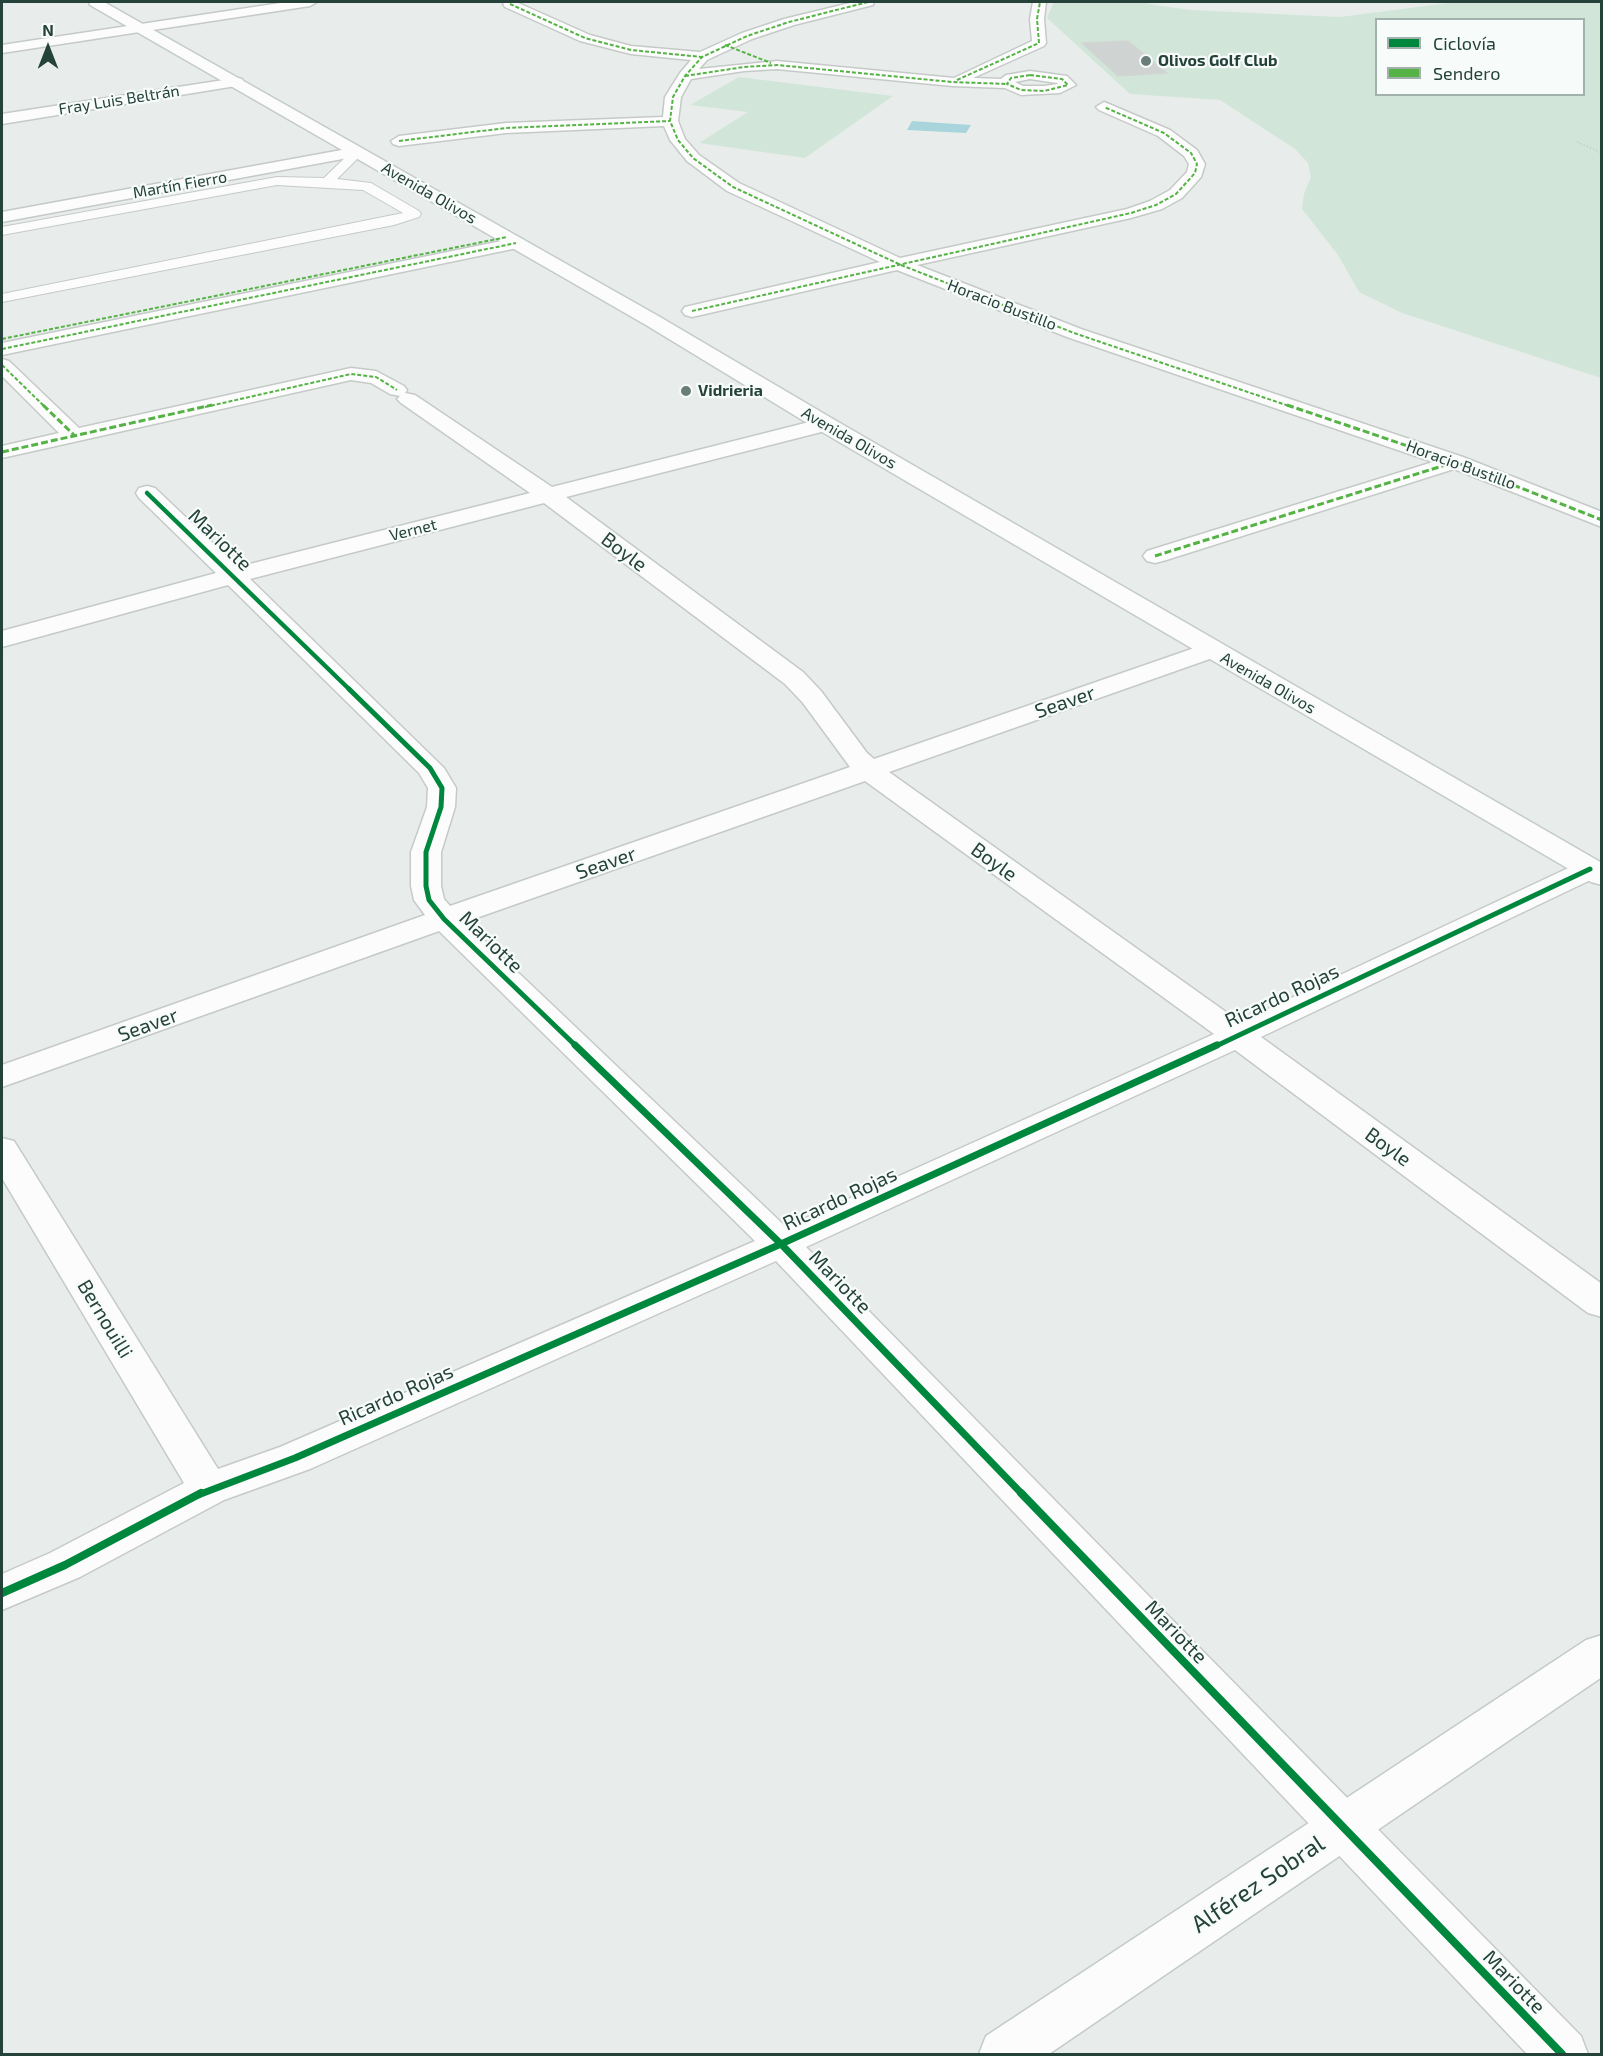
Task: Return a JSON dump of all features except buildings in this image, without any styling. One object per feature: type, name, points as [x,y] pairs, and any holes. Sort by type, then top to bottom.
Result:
[{"type":"street","name":"Avenida Olivos","points":[[95,2],[512,240],[1596,872]]},
{"type":"street","points":[[2,49],[310,2]]},
{"type":"street","points":[[399,141],[517,127],[670,121],[673,97],[684,76],[702,57],[725,45],[789,22],[868,2]]},
{"type":"street","points":[[952,82],[1039,43],[1037,19],[1040,2]]},
{"type":"street","points":[[510,4],[585,38],[642,51],[702,57]]},
{"type":"street","points":[[725,45],[777,65]]},
{"type":"street","points":[[684,76],[744,67],[777,65],[952,82],[1007,84]]},
{"type":"street","name":"Fray Luis Beltrán","points":[[2,119],[237,82]]},
{"type":"street","points":[[692,311],[901,265],[1006,239],[1131,213],[1156,205],[1176,194],[1195,173],[1197,164],[1191,153],[1164,133],[1104,107]]},
{"type":"street","name":"Horacio Bustillo","points":[[670,121],[678,140],[693,158],[733,187],[901,265],[1074,333],[1455,462],[1602,520]]},
{"type":"street","name":"Martín Fierro","points":[[2,217],[358,152]]},
{"type":"street","points":[[2,339],[222,299],[512,240]]},
{"type":"street","points":[[2,349],[222,299]]},
{"type":"street","points":[[2,365],[75,436]]},
{"type":"street","name":"Boyle","points":[[2,452],[351,374],[376,377],[548,495],[794,678],[812,697],[857,759],[888,786],[1238,1036],[1602,1304]]},
{"type":"street","name":"Vernet","points":[[2,639],[233,576],[825,424]]},
{"type":"street","points":[[1155,556],[1455,462]]},
{"type":"street","name":"Mariotte","points":[[147,493],[430,768],[442,788],[441,807],[426,852],[424,868],[429,900],[444,919],[780,1244],[1562,2055]]},
{"type":"street","name":"Seaver","points":[[2,1077],[444,919],[1212,650]]},
{"type":"street","name":"Ricardo Rojas","points":[[2,1593],[65,1565],[209,1489],[295,1458],[780,1244],[1596,872]]},
{"type":"street","name":"Bernouilli","points":[[2,1149],[209,1489]]},
{"type":"street","name":"Alférez Sobral","points":[[1005,2055],[1602,1653]]},
{"type":"lane","points":[[327,182],[358,152]]},
{"type":"lane","points":[[2,231],[267,183],[327,182],[366,186],[414,214],[394,221],[2,298]]},
{"type":"path","points":[[1577,142],[1602,153]]},
{"type":"green space","name":"Olivos Golf Club","points":[[1054,2],[1143,2],[1191,10],[1340,17],[1456,2],[1601,2],[1601,378],[1402,313],[1359,292],[1338,255],[1302,209],[1304,194],[1311,177],[1308,163],[1295,149],[1220,100],[1130,94],[1047,18]]},
{"type":"green space","points":[[739,77],[893,96],[805,158],[699,143],[748,112],[690,105]]},
{"type":"water","points":[[912,121],[971,125],[966,133],[907,130]]},
{"type":"marked path","points":[[868,2],[789,22],[747,36],[702,57],[685,76],[673,97],[670,121],[678,140],[693,158],[733,187],[901,265],[1074,333],[1455,462],[1602,520]]},
{"type":"marked path","points":[[957,80],[1039,43],[1037,19],[1040,2]]},
{"type":"marked path","points":[[510,4],[585,38],[631,50],[702,57]]},
{"type":"marked path","points":[[725,45],[771,63]]},
{"type":"marked path","points":[[685,76],[744,67],[777,65],[952,82],[1007,84]]},
{"type":"marked path","points":[[1030,75],[1062,79],[1068,85],[1044,91],[1021,90],[1007,84],[1011,78],[1030,75]]},
{"type":"marked path","points":[[692,311],[1131,213],[1156,205],[1176,194],[1195,173],[1197,164],[1191,153],[1164,133],[1104,107]]},
{"type":"marked path","points":[[399,141],[506,128],[670,121]]},
{"type":"marked path","points":[[2,339],[507,237]]},
{"type":"marked path","points":[[2,349],[516,243]]},
{"type":"marked path","points":[[2,365],[75,436]]},
{"type":"marked path","points":[[2,452],[351,374],[376,377],[397,390]]},
{"type":"marked path","points":[[1155,556],[1455,462]]},
{"type":"cycle path","points":[[147,493],[430,768],[442,788],[441,807],[426,852],[426,886],[429,900],[444,919],[781,1244],[1562,2054]]},
{"type":"cycle path","points":[[2,1593],[65,1565],[209,1489],[295,1458],[781,1244],[1238,1036],[1590,869]]},
{"type":"place","name":"Olivos Golf Club","points":[[1146,61]]},
{"type":"place","name":"Vidrieria","points":[[686,391]]}]
